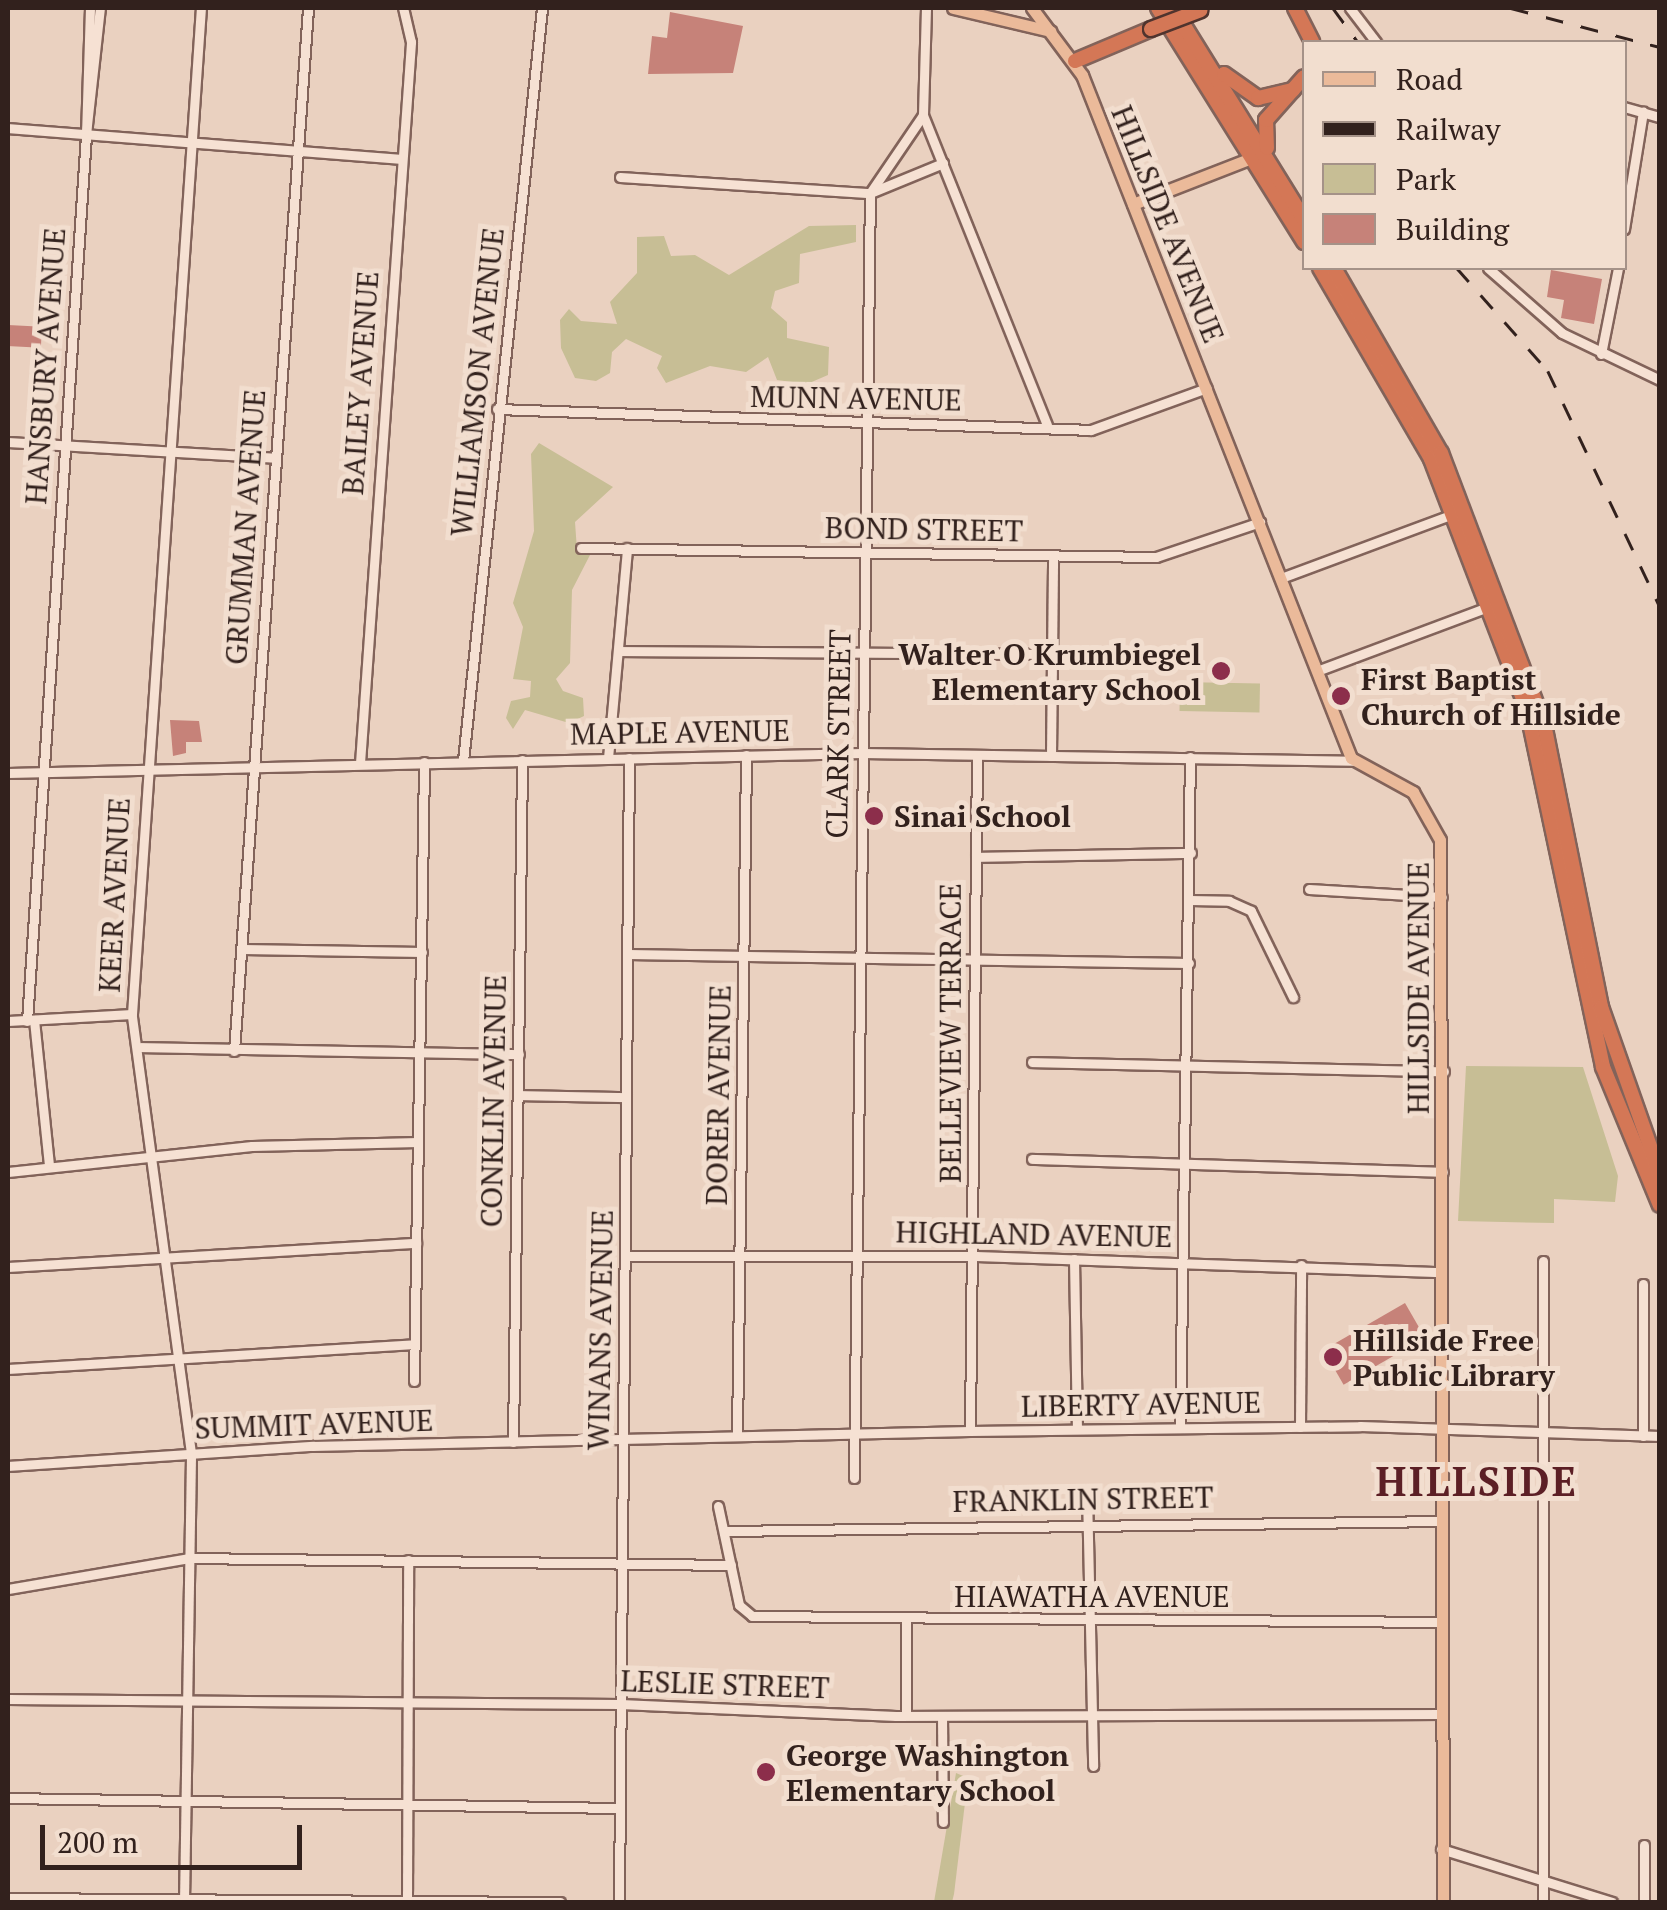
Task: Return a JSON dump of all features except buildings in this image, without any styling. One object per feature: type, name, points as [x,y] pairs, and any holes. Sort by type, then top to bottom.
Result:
[{"type":"highway","points":[[1158,8],[1302,239]]},
{"type":"highway","points":[[1172,8],[1196,40],[1302,216]]},
{"type":"highway","points":[[1074,60],[1203,8]]},
{"type":"highway","points":[[1294,8],[1311,40]]},
{"type":"highway","points":[[1196,40],[1248,95],[1293,90]]},
{"type":"highway","points":[[1271,163],[1264,125],[1302,79]]},
{"type":"highway","points":[[1321,270],[1414,426],[1488,607],[1545,769],[1607,1082],[1660,1206]]},
{"type":"highway","points":[[1335,270],[1441,453],[1544,724],[1600,1007],[1660,1175]]},
{"type":"main road","points":[[953,8],[1010,16],[1060,37]]},
{"type":"main road","name":"HILLSIDE AVENUE","points":[[1032,8],[1060,37],[1074,60],[1353,761],[1396,779],[1424,805],[1440,840],[1445,897],[1440,1428],[1443,1902]]},
{"type":"main road","points":[[1134,204],[1254,158]]},
{"type":"street","name":"HANSBURY AVENUE","points":[[90,8],[92,53]]},
{"type":"street","name":"HANSBURY AVENUE","points":[[49,1164],[30,1021],[64,446],[92,53],[100,8]]},
{"type":"street","name":"KEER AVENUE","points":[[184,1901],[191,1454],[141,1048],[132,1014],[146,768],[202,8]]},
{"type":"street","name":"GRUMMAN AVENUE","points":[[234,1051],[308,8]]},
{"type":"street","name":"BAILEY AVENUE","points":[[360,763],[410,42],[404,8]]},
{"type":"street","name":"WILLIAMSON AVENUE","points":[[463,762],[542,8]]},
{"type":"street","points":[[926,8],[923,115],[1047,425]]},
{"type":"street","points":[[1350,8],[1374,40]]},
{"type":"street","points":[[1627,109],[1660,117]]},
{"type":"street","points":[[1627,211],[1643,112]]},
{"type":"street","points":[[870,193],[923,115]]},
{"type":"street","points":[[8,128],[401,159]]},
{"type":"street","points":[[620,177],[870,193],[943,163]]},
{"type":"street","name":"CLARK STREET","points":[[854,1478],[870,193]]},
{"type":"street","points":[[1490,270],[1535,314],[1601,354],[1660,380]]},
{"type":"street","points":[[1601,354],[1618,270]]},
{"type":"street","name":"MUNN AVENUE","points":[[497,409],[866,424],[1047,425],[1092,430],[1207,388]]},
{"type":"street","points":[[8,442],[170,455],[275,458]]},
{"type":"street","points":[[1281,578],[1453,514]]},
{"type":"street","name":"BOND STREET","points":[[581,548],[1167,556],[1260,522]]},
{"type":"street","points":[[608,758],[627,548]]},
{"type":"street","points":[[1051,756],[1053,556]]},
{"type":"street","points":[[1317,672],[1488,607]]},
{"type":"street","points":[[618,651],[1052,654]]},
{"type":"street","name":"MAPLE AVENUE","points":[[8,773],[862,753],[1353,761]]},
{"type":"street","name":"DORER AVENUE","points":[[737,1436],[746,755]]},
{"type":"street","name":"BELLEVIEW TERRACE","points":[[970,1431],[980,960],[976,756]]},
{"type":"street","points":[[1180,1428],[1190,757]]},
{"type":"street","name":"WINANS AVENUE","points":[[619,1902],[629,758]]},
{"type":"street","name":"CONKLIN AVENUE","points":[[513,1442],[522,760]]},
{"type":"street","points":[[414,1381],[424,762]]},
{"type":"street","points":[[976,857],[1191,853]]},
{"type":"street","points":[[1309,889],[1445,897]]},
{"type":"street","points":[[1190,900],[1229,901],[1251,911],[1293,997]]},
{"type":"street","points":[[244,950],[422,952]]},
{"type":"street","points":[[628,954],[1189,963]]},
{"type":"street","points":[[8,1022],[132,1014]]},
{"type":"street","points":[[141,1048],[519,1054]]},
{"type":"street","points":[[1032,1062],[1187,1061],[1444,1071]]},
{"type":"street","points":[[519,1095],[626,1098]]},
{"type":"street","points":[[8,1172],[49,1164],[153,1155],[418,1142]]},
{"type":"street","points":[[1032,1160],[1185,1160],[1443,1172]]},
{"type":"street","points":[[8,1267],[416,1244]]},
{"type":"street","name":"HIGHLAND AVENUE","points":[[626,1256],[976,1256],[1442,1272]]},
{"type":"street","points":[[1074,1259],[1076,1429]]},
{"type":"street","points":[[1543,1261],[1544,1902]]},
{"type":"street","points":[[1300,1426],[1301,1265]]},
{"type":"street","points":[[1642,1284],[1643,1436]]},
{"type":"street","points":[[8,1369],[414,1344]]},
{"type":"street","name":"LIBERTY AVENUE","points":[[624,1440],[1300,1426],[1660,1436]]},
{"type":"street","name":"SUMMIT AVENUE","points":[[8,1466],[191,1454],[624,1440]]},
{"type":"street","points":[[1086,1494],[1093,1766]]},
{"type":"street","points":[[8,1588],[190,1558],[731,1564],[718,1506]]},
{"type":"street","name":"FRANKLIN STREET","points":[[726,1531],[1440,1521]]},
{"type":"street","points":[[408,1560],[408,1902]]},
{"type":"street","name":"HIAWATHA AVENUE","points":[[731,1564],[744,1613],[1091,1623],[1440,1622]]},
{"type":"street","points":[[906,1620],[906,1716]]},
{"type":"street","name":"LESLIE STREET","points":[[8,1699],[620,1704],[906,1716],[1093,1712],[1441,1714]]},
{"type":"street","points":[[942,1716],[943,1822]]},
{"type":"street","points":[[8,1798],[406,1800],[619,1808]]},
{"type":"street","points":[[1644,1845],[1644,1902]]},
{"type":"street","points":[[1442,1849],[1612,1902]]},
{"type":"street","points":[[8,1898],[560,1902]]},
{"type":"green space","points":[[856,225],[856,242],[800,254],[799,283],[775,291],[771,308],[787,322],[787,338],[829,347],[828,375],[807,384],[777,380],[768,357],[746,372],[710,366],[666,383],[657,368],[662,356],[626,339],[612,352],[610,373],[596,381],[575,378],[561,348],[560,320],[569,309],[581,321],[617,324],[610,302],[637,273],[637,237],[664,236],[671,256],[695,255],[729,275],[809,226]]},
{"type":"green space","points":[[539,443],[613,487],[575,522],[577,550],[590,555],[572,590],[570,663],[556,679],[563,691],[583,698],[584,716],[569,723],[525,710],[513,729],[506,718],[511,701],[530,697],[531,681],[513,679],[523,627],[513,603],[534,531],[531,454]]},
{"type":"green space","points":[[1180,682],[1260,683],[1259,712],[1179,711]]},
{"type":"green space","points":[[1466,1066],[1583,1067],[1618,1176],[1615,1202],[1554,1199],[1554,1223],[1458,1221]]},
{"type":"green space","points":[[956,1773],[968,1778],[954,1894],[952,1902],[934,1902]]},
{"type":"railway","points":[[1333,8],[1357,40]]},
{"type":"railway","points":[[1511,8],[1660,47]]},
{"type":"railway","points":[[1459,270],[1548,371],[1660,607]]},
{"type":"place","name":"Walter O Krumbiegel Elementary School","points":[[1221,671]]},
{"type":"place","name":"First Baptist Church of Hillside","points":[[1341,696]]},
{"type":"place","name":"Sinai School","points":[[874,816]]},
{"type":"place","name":"Hillside Free Public Library","points":[[1333,1357]]},
{"type":"place","name":"George Washington Elementary School","points":[[766,1772]]},
{"type":"district","name":"HILLSIDE","points":[[1477,1481]]}]
